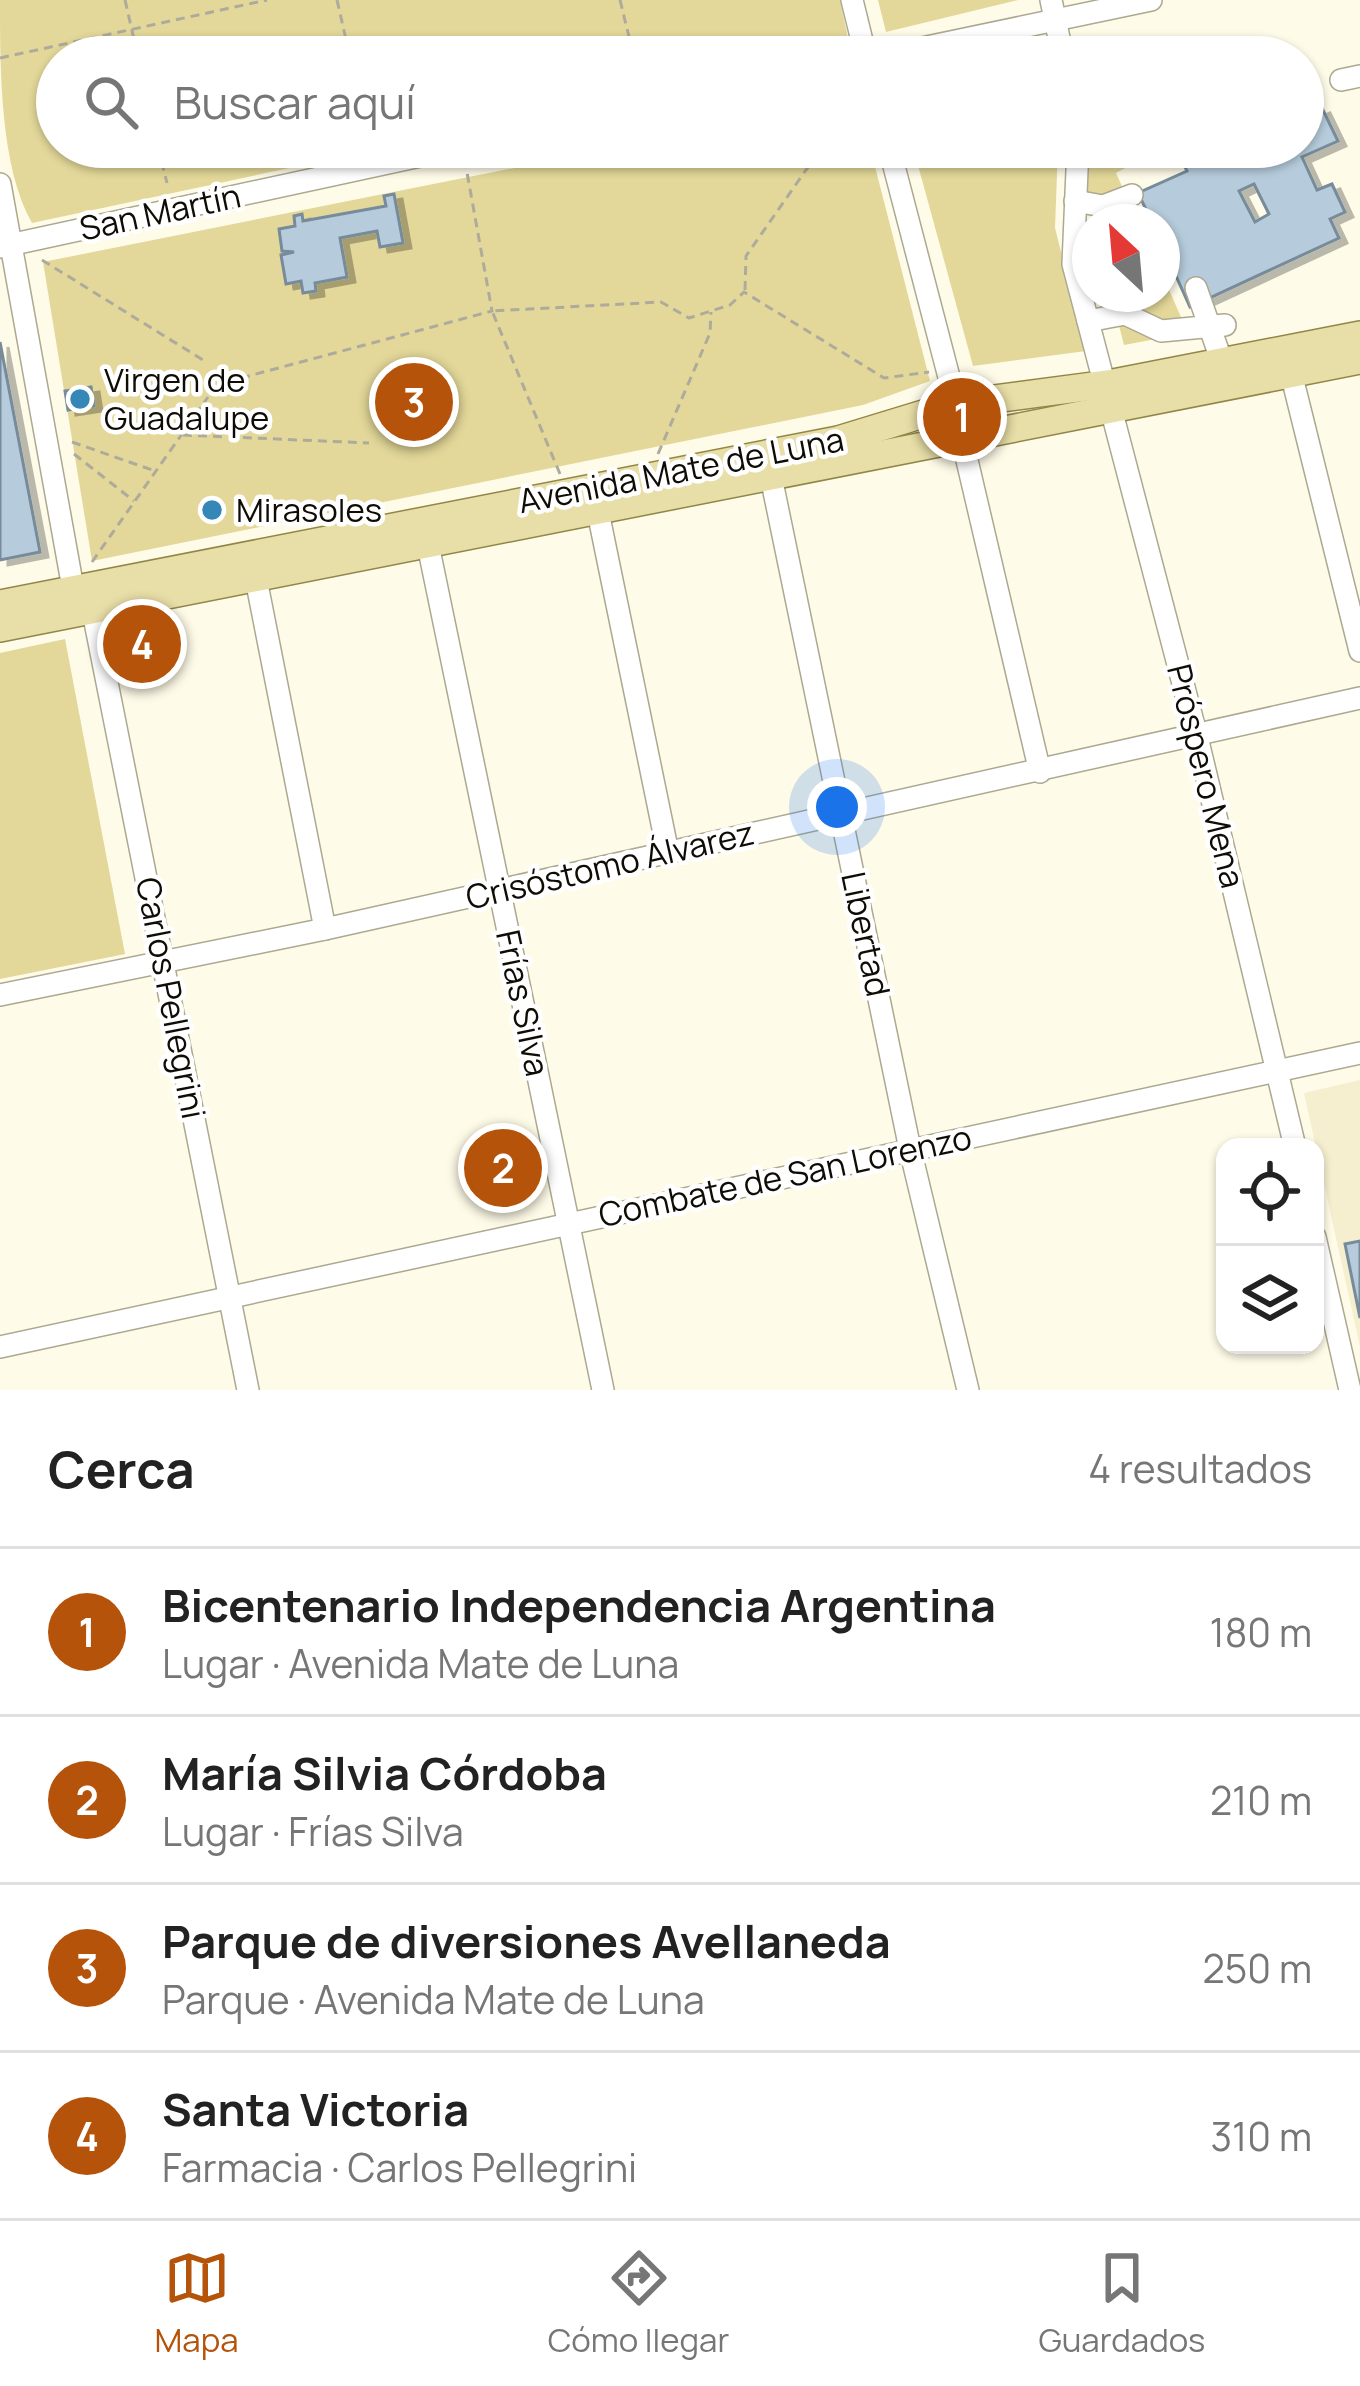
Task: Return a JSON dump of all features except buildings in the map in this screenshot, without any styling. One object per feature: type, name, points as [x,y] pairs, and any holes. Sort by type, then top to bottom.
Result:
[{"type":"main road","name":"Avenida Mate de Luna","points":[[0,604],[256,579],[598,512],[962,439],[1222,362],[1360,335]]},
{"type":"main road","name":"Avenida Mate de Luna","points":[[0,628],[83,598],[567,492],[838,440],[956,404],[1110,395],[1360,360]]},
{"type":"street","points":[[853,0],[861,36]]},
{"type":"street","points":[[957,36],[1053,10],[1151,0]]},
{"type":"street","name":"San Martín","points":[[6,245],[398,168]]},
{"type":"street","points":[[894,168],[956,404]]},
{"type":"street","name":"Próspero Mena","points":[[1077,168],[1073,264],[1196,736],[1292,1138]]},
{"type":"street","name":"Carlos Pellegrini","points":[[0,184],[6,245],[164,963],[248,1390]]},
{"type":"street","points":[[1075,201],[1103,206],[1132,194]]},
{"type":"street","points":[[1196,288],[1220,326],[1222,362]]},
{"type":"street","points":[[1088,321],[1125,314],[1161,331],[1220,326]]},
{"type":"street","points":[[1291,373],[1360,651]]},
{"type":"street","points":[[962,439],[1040,772]]},
{"type":"street","name":"Libertad","points":[[771,477],[910,1149],[968,1390]]},
{"type":"street","points":[[598,512],[668,853]]},
{"type":"street","name":"Frías Silva","points":[[428,545],[603,1390]]},
{"type":"street","points":[[256,579],[325,929]]},
{"type":"street","name":"Crisóstomo Álvarez","points":[[0,995],[325,929],[1360,698]]},
{"type":"street","name":"Combate de San Lorenzo","points":[[0,1347],[1360,1053]]},
{"type":"street","points":[[1317,1246],[1350,1390]]},
{"type":"path","points":[[125,0],[133,36]]},
{"type":"path","points":[[104,36],[267,0]]},
{"type":"path","points":[[338,0],[346,36]]},
{"type":"path","points":[[620,0],[629,36]]},
{"type":"path","points":[[0,58],[36,50]]},
{"type":"path","points":[[163,168],[166,183]]},
{"type":"path","points":[[466,168],[492,311],[567,492]]},
{"type":"path","points":[[744,292],[746,256],[807,168]]},
{"type":"path","points":[[43,262],[203,360]]},
{"type":"path","points":[[241,378],[492,311],[661,302],[689,318],[744,292]]},
{"type":"path","points":[[744,292],[884,378],[944,369]]},
{"type":"path","points":[[649,476],[710,333],[711,311]]},
{"type":"path","points":[[92,561],[208,397]]},
{"type":"path","points":[[182,435],[369,443]]},
{"type":"path","points":[[72,442],[155,472]]},
{"type":"path","points":[[74,454],[134,501]]},
{"type":"shaded area","points":[[0,0],[840,0],[848,36],[36,36],[36,168],[290,168],[32,223],[14,174],[2,87]]},
{"type":"shaded area","points":[[878,0],[1018,0],[886,32]]},
{"type":"shaded area","points":[[514,168],[875,168],[930,381],[863,405],[92,561],[43,262]]},
{"type":"shaded area","points":[[919,168],[1057,168],[1055,228],[1072,312],[1076,312],[1086,351],[973,366]]},
{"type":"shaded area","points":[[1089,168],[1126,168],[1116,173],[1130,204],[1089,204]]},
{"type":"shaded area","points":[[1116,312],[1179,312],[1188,333],[1124,345]]},
{"type":"shaded area","points":[[65,639],[125,954],[0,979],[0,653]]},
{"type":"shaded area","points":[[1360,1080],[1360,1347],[1324,1184],[1324,1138],[1314,1138],[1304,1093]]},
{"type":"place","name":"Virgen de Guadalupe","points":[[80,399]]},
{"type":"place","name":"Parque de diversiones Avellaneda","points":[[414,402]]},
{"type":"place","name":"Bicentenario Independencia Argentina","points":[[962,417]]},
{"type":"place","name":"Mirasoles","points":[[212,510]]},
{"type":"place","name":"Santa Victoria","points":[[142,644]]},
{"type":"place","name":"María Silvia Córdoba","points":[[503,1168]]}]
